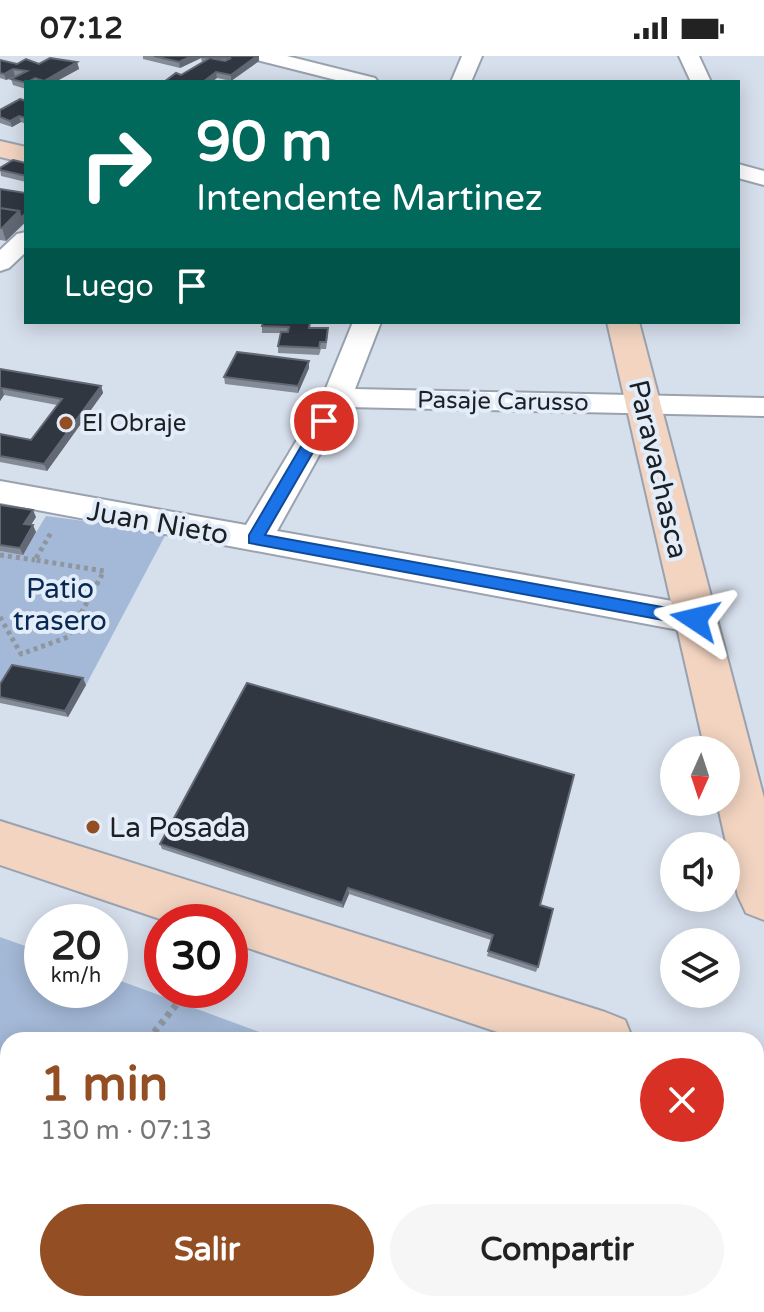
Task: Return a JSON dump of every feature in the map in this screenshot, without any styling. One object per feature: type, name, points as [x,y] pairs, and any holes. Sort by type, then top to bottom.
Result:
[{"type":"street","points":[[462,80],[472,56]]},
{"type":"street","points":[[689,56],[700,80]]},
{"type":"street","points":[[274,62],[359,80]]},
{"type":"street","points":[[0,149],[24,155]]},
{"type":"street","points":[[0,263],[24,241]]},
{"type":"street","points":[[255,539],[337,398],[366,324]]},
{"type":"street","name":"Paravachasca","points":[[624,324],[695,619],[760,867]]},
{"type":"street","name":"Pasaje Carusso","points":[[337,398],[764,407]]},
{"type":"street","name":"Juan Nieto","points":[[0,492],[695,619]]},
{"type":"street","points":[[0,843],[580,1032]]},
{"type":"path","points":[[35,560],[66,505]]},
{"type":"path","points":[[0,555],[104,571],[68,637],[21,654],[0,617]]},
{"type":"path","points":[[154,1032],[174,1008]]},
{"type":"green space","name":"Patio trasero","points":[[46,516],[167,532],[86,685],[15,671],[0,696],[0,551],[23,554]]},
{"type":"green space","points":[[0,937],[24,946],[24,1008],[128,1008],[128,984],[144,990],[144,1008],[194,1008],[259,1032],[0,1032]]},
{"type":"building","points":[[154,56],[192,56],[179,62]]},
{"type":"building","points":[[257,56],[231,75],[216,72],[206,80],[167,80],[210,58],[225,61],[231,58],[201,57]]},
{"type":"building","points":[[50,58],[77,62],[46,80],[35,78],[24,82],[11,79],[27,71],[13,69],[0,73],[0,60],[17,64],[26,59],[39,64]]},
{"type":"building","points":[[20,99],[24,100],[24,117],[19,116],[10,121],[0,117],[0,110]]},
{"type":"building","points":[[13,160],[24,163],[24,176],[0,170]]},
{"type":"building","points":[[0,189],[24,193],[24,215],[21,218],[19,211],[0,208]]},
{"type":"building","points":[[0,208],[19,211],[2,228],[0,228]]},
{"type":"building","points":[[310,324],[309,328],[328,328],[326,342],[320,342],[319,348],[278,346],[281,332],[288,332],[289,327],[262,326]]},
{"type":"building","points":[[237,352],[309,361],[298,386],[224,377]]},
{"type":"building","name":"El Obraje","points":[[0,369],[101,386],[44,464],[0,456],[0,434],[31,440],[62,399],[2,388],[0,391]]},
{"type":"building","points":[[0,505],[33,510],[24,524],[33,525],[20,548],[0,545]]},
{"type":"building","points":[[12,665],[83,678],[65,711],[0,697],[0,684]]},
{"type":"building","points":[[247,683],[574,775],[540,905],[553,909],[538,967],[488,951],[493,935],[348,888],[342,903],[160,844]]},
{"type":"place","name":"El Obraje","points":[[66,423]]},
{"type":"place","name":"La Posada","points":[[93,827]]},
{"type":"route","points":[[324,421],[255,539],[695,619]]}]
